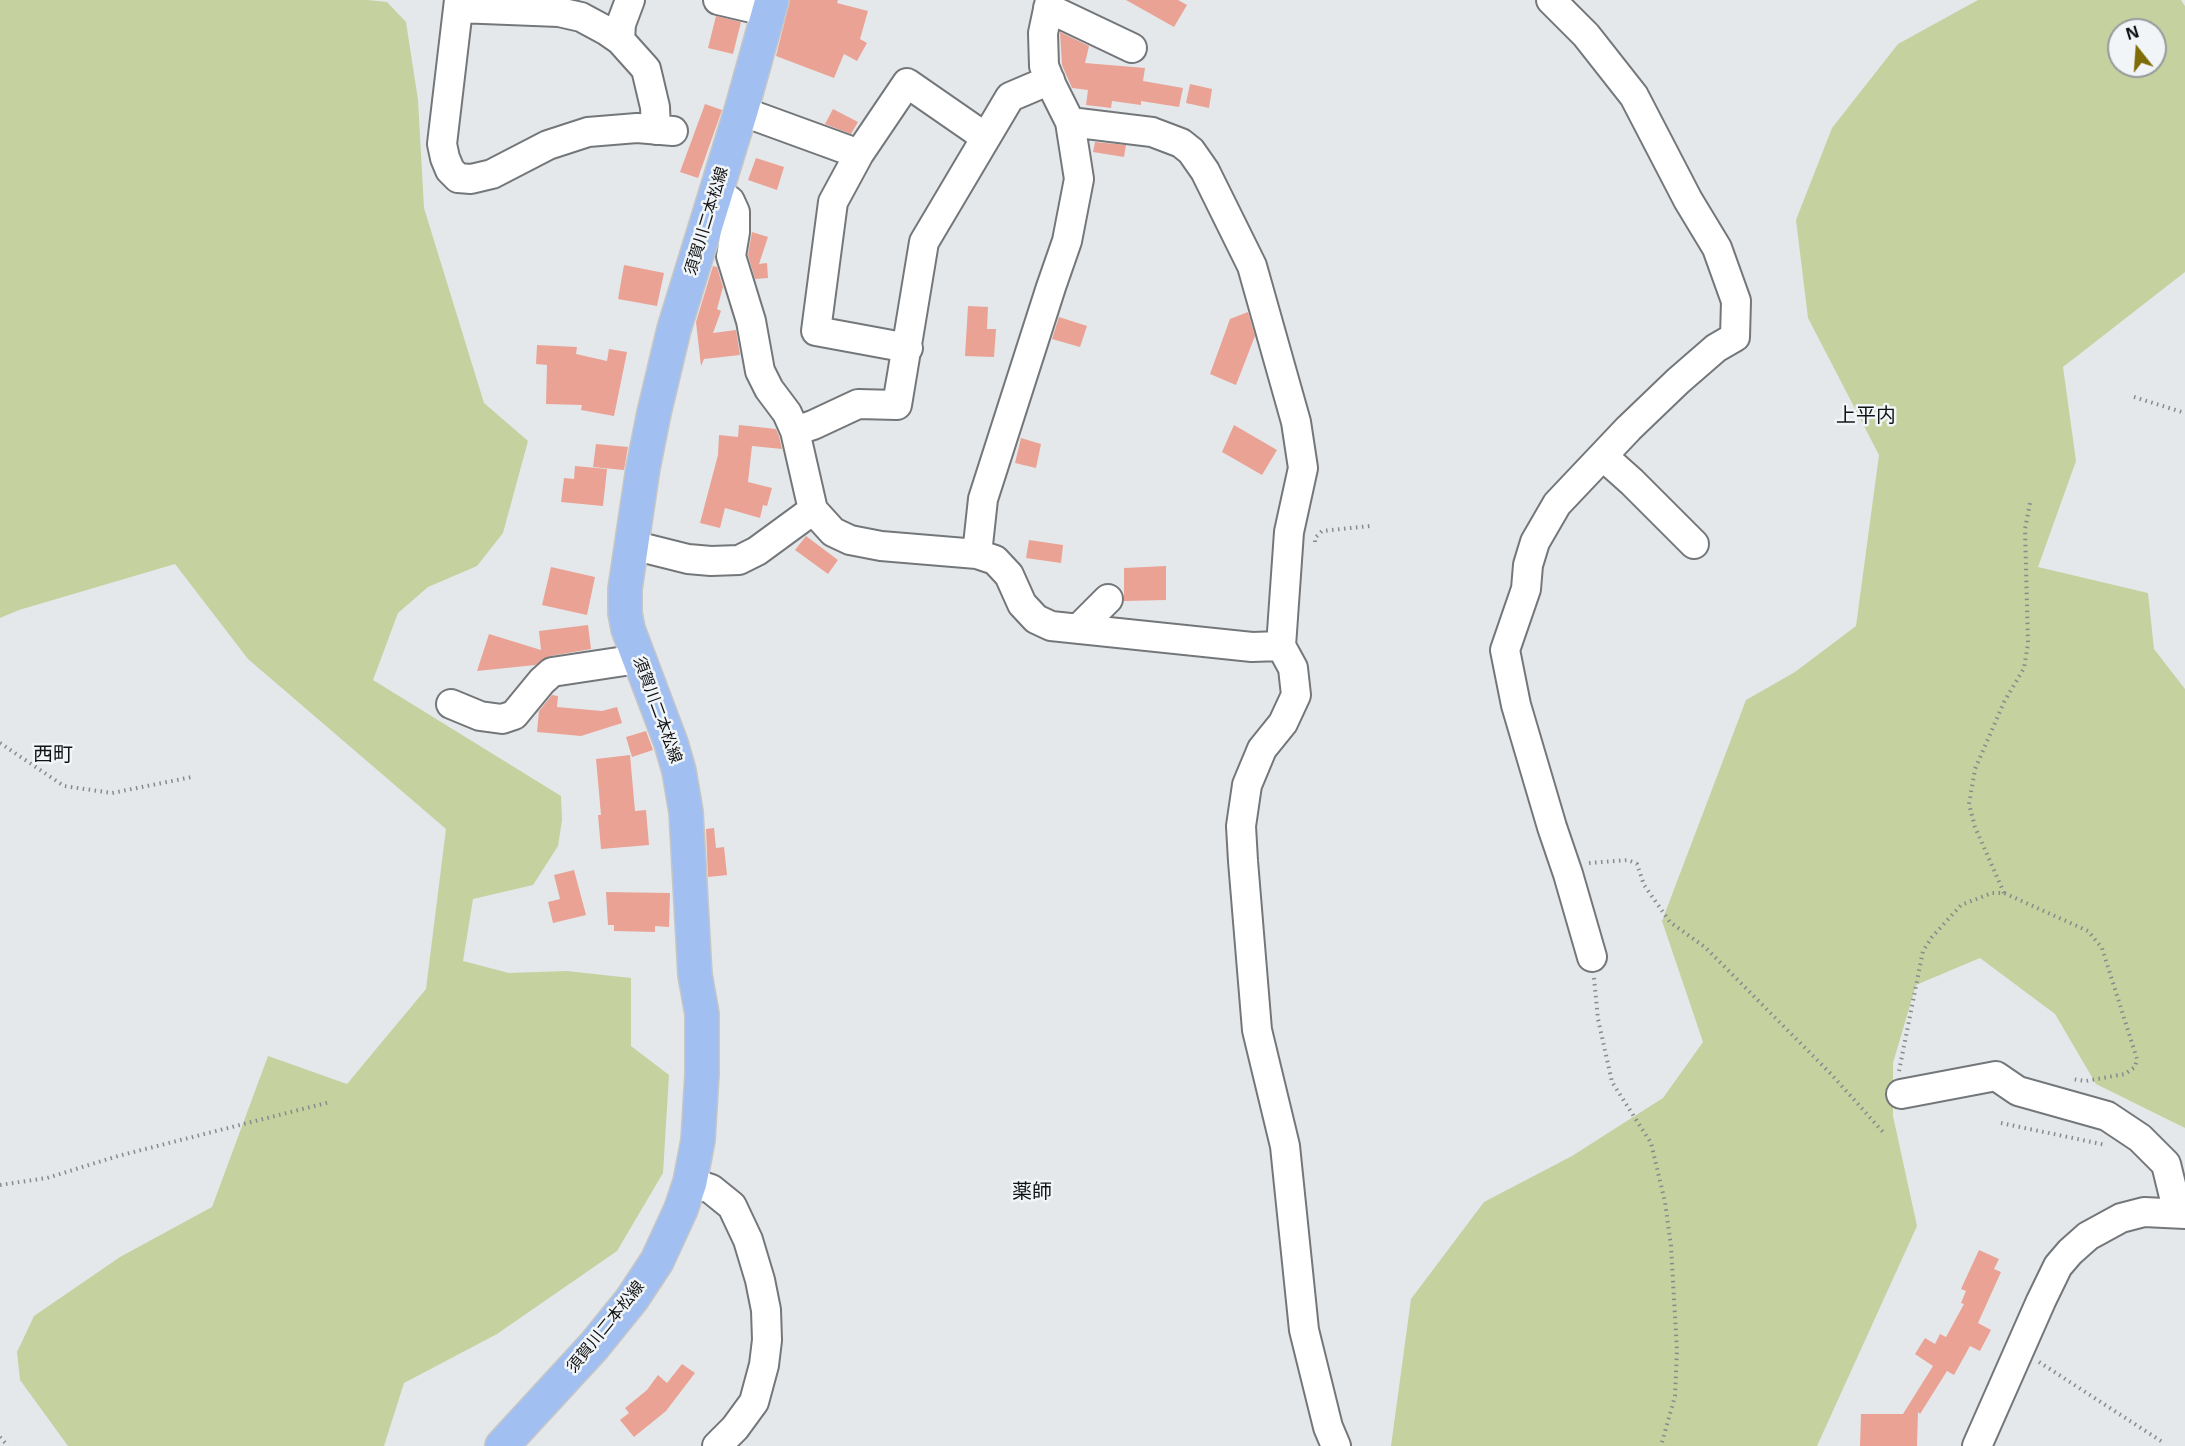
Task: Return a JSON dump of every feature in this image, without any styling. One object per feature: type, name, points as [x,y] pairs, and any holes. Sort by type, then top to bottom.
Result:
[{"type":"main road","name":"須賀川二本松線","points":[[502,1446],[594,1347],[632,1299],[657,1261],[681,1209],[690,1182],[699,1140],[702,1014],[695,975],[686,812],[679,771],[671,743],[627,629],[625,589],[643,468],[674,329],[771,6]]},
{"type":"street","points":[[620,40],[621,24],[630,0]]},
{"type":"street","points":[[718,0],[771,6]]},
{"type":"street","points":[[1551,0],[1586,34],[1634,96],[1688,200],[1717,248],[1736,301],[1735,337],[1716,348],[1678,381],[1629,428],[1557,504],[1534,542],[1528,565],[1526,589],[1505,650],[1516,705],[1592,957]]},
{"type":"street","points":[[459,4],[559,12],[581,17],[620,40],[646,69],[655,107],[664,130],[637,128],[588,132],[548,145],[492,174],[471,179],[458,178],[450,170],[442,144],[459,4]]},
{"type":"street","points":[[977,554],[984,499],[1067,241],[1079,179],[1070,122],[1044,66],[1043,33],[1049,4],[1131,48]]},
{"type":"street","points":[[795,431],[858,404],[897,405],[924,242],[1010,97],[1050,81]]},
{"type":"street","points":[[908,348],[816,331],[832,202],[859,154],[907,83],[985,137]]},
{"type":"street","points":[[741,111],[859,154]]},
{"type":"street","points":[[1070,122],[1152,132],[1181,143],[1191,151],[1205,171],[1252,266],[1296,422],[1303,468],[1288,532],[1281,646],[1293,669],[1296,695],[1283,723],[1262,749],[1247,784],[1241,826],[1257,1030],[1285,1146],[1304,1330],[1328,1427],[1336,1446]]},
{"type":"street","points":[[716,191],[730,201],[735,212],[735,232],[731,256],[752,321],[760,371],[769,389],[787,413],[795,431],[813,510],[833,532],[850,540],[881,546],[977,554],[995,560],[1009,575],[1022,604],[1036,619],[1051,626],[1252,646],[1281,646]]},
{"type":"street","points":[[1604,457],[1694,544]]},
{"type":"street","points":[[632,544],[688,559],[739,560],[757,551],[813,510]]},
{"type":"street","points":[[1078,628],[1108,599]]},
{"type":"street","points":[[451,704],[480,716],[502,719],[514,715],[552,672],[638,659]]},
{"type":"street","points":[[1901,1094],[1996,1076],[2019,1091],[2107,1116],[2140,1138],[2166,1164],[2182,1214],[2144,1212],[2121,1218],[2088,1236],[2070,1251],[2058,1266],[1977,1446]]},
{"type":"street","points":[[690,1182],[711,1189],[732,1206],[748,1240],[760,1280],[766,1311],[767,1340],[764,1365],[754,1402],[735,1428],[717,1446]]},
{"type":"path","points":[[2134,397],[2185,413]]},
{"type":"path","points":[[2004,893],[1975,827],[1969,804],[1975,769],[2004,702],[2024,668],[2028,644],[2025,529],[2030,503]]},
{"type":"path","points":[[1314,549],[1315,538],[1322,531],[1370,526]]},
{"type":"path","points":[[0,743],[64,786],[112,793],[192,777]]},
{"type":"path","points":[[1566,865],[1628,860],[1637,864],[1644,885],[1670,922],[1706,948],[1831,1074],[1883,1132]]},
{"type":"path","points":[[1901,1094],[1897,1092],[1896,1085],[1923,951],[1961,905],[1992,893],[2004,893],[2088,931],[2102,948],[2137,1059],[2135,1067],[2125,1074],[2086,1081],[2063,1078]]},
{"type":"path","points":[[1592,957],[1598,1019],[1612,1082],[1651,1143],[1665,1202],[1671,1246],[1677,1351],[1675,1396],[1661,1446]]},
{"type":"path","points":[[0,1185],[46,1178],[141,1150],[330,1102]]},
{"type":"path","points":[[2001,1123],[2106,1145]]},
{"type":"path","points":[[2019,1350],[2164,1443]]},
{"type":"path","points":[[0,1437],[8,1446]]},
{"type":"green space","points":[[0,0],[368,0],[387,2],[406,22],[418,100],[424,208],[484,403],[528,441],[503,533],[477,566],[428,587],[398,613],[373,680],[561,796],[562,820],[558,846],[533,885],[473,899],[463,961],[509,973],[567,971],[631,978],[631,1046],[669,1075],[663,1173],[617,1251],[497,1334],[404,1383],[384,1446],[68,1446],[20,1380],[17,1352],[34,1316],[120,1257],[212,1207],[268,1056],[347,1084],[426,989],[446,829],[248,659],[175,564],[19,610],[0,618]]},
{"type":"green space","points":[[1978,0],[2181,0],[2185,6],[2185,272],[2063,367],[2076,461],[2038,567],[2148,593],[2154,649],[2185,689],[2185,1128],[2096,1084],[2055,1014],[1980,958],[1916,985],[1893,1063],[1893,1116],[1917,1226],[1817,1446],[1391,1446],[1411,1299],[1484,1202],[1572,1156],[1663,1098],[1703,1042],[1662,921],[1746,700],[1795,672],[1856,626],[1879,455],[1808,318],[1796,220],[1832,128],[1898,44]]},
{"type":"building","points":[[790,0],[838,0],[837,3],[868,11],[860,39],[867,43],[857,61],[844,54],[834,78],[776,56]]},
{"type":"building","points":[[1126,0],[1178,0],[1187,5],[1174,27]]},
{"type":"building","points":[[716,16],[741,22],[733,54],[708,48]]},
{"type":"building","points":[[1060,32],[1089,46],[1085,63],[1145,68],[1143,81],[1183,88],[1179,107],[1141,101],[1141,105],[1112,101],[1111,108],[1086,105],[1088,90],[1072,88],[1062,65]]},
{"type":"building","points":[[1190,84],[1212,89],[1209,108],[1186,103]]},
{"type":"building","points":[[705,104],[722,110],[698,178],[680,172]]},
{"type":"building","points":[[833,109],[858,122],[851,134],[825,124]]},
{"type":"building","points":[[1095,142],[1126,145],[1124,157],[1093,152]]},
{"type":"building","points":[[756,158],[784,167],[777,190],[748,180]]},
{"type":"building","points":[[752,232],[768,237],[759,264],[767,263],[768,278],[755,279],[748,255]]},
{"type":"building","points":[[624,265],[664,273],[657,306],[618,299]]},
{"type":"building","points":[[713,266],[717,267],[723,287],[717,309],[721,311],[713,333],[736,330],[740,355],[704,359],[701,366],[696,322]]},
{"type":"building","points":[[968,306],[988,307],[987,329],[996,329],[994,357],[965,356]]},
{"type":"building","points":[[1248,312],[1255,336],[1236,385],[1210,374],[1230,319]]},
{"type":"building","points":[[1059,317],[1087,326],[1080,347],[1052,339]]},
{"type":"building","points":[[537,345],[577,347],[576,354],[607,361],[609,349],[627,352],[614,416],[581,410],[582,405],[546,404],[547,365],[536,364]]},
{"type":"building","points":[[739,425],[776,429],[779,436],[782,449],[752,446],[748,482],[772,488],[767,506],[763,505],[760,518],[725,508],[720,528],[700,523],[718,455],[719,435],[738,437]]},
{"type":"building","points":[[1234,425],[1277,450],[1262,475],[1222,452]]},
{"type":"building","points":[[1021,438],[1041,444],[1036,468],[1015,463]]},
{"type":"building","points":[[596,444],[628,447],[624,470],[593,467]]},
{"type":"building","points":[[575,466],[607,469],[603,506],[561,502],[564,478],[574,479]]},
{"type":"building","points":[[806,536],[838,560],[828,574],[795,550]]},
{"type":"building","points":[[1029,540],[1063,545],[1061,563],[1026,558]]},
{"type":"building","points":[[1166,566],[1166,600],[1124,601],[1124,568]]},
{"type":"building","points":[[551,567],[595,577],[587,615],[542,605]]},
{"type":"building","points":[[588,625],[591,649],[550,656],[535,665],[477,671],[489,634],[541,650],[539,631]]},
{"type":"building","points":[[552,695],[558,696],[557,707],[602,711],[617,707],[622,723],[581,736],[537,732],[539,711]]},
{"type":"building","points":[[646,731],[653,750],[632,757],[626,737]]},
{"type":"building","points":[[630,755],[635,811],[646,810],[649,845],[601,849],[598,815],[601,815],[596,759]]},
{"type":"building","points":[[714,828],[716,848],[724,847],[727,875],[708,877],[706,829]]},
{"type":"building","points":[[574,870],[586,915],[553,923],[548,902],[560,899],[554,875]]},
{"type":"building","points":[[606,892],[670,893],[669,927],[655,926],[655,932],[614,931],[614,925],[608,925]]},
{"type":"building","points":[[1979,1250],[1999,1259],[1994,1269],[2001,1272],[1978,1323],[1991,1330],[1980,1351],[1970,1346],[1954,1375],[1947,1371],[1920,1414],[1918,1412],[1917,1446],[1860,1446],[1861,1414],[1903,1414],[1933,1366],[1915,1354],[1925,1338],[1935,1344],[1940,1334],[1946,1337],[1964,1304],[1961,1303],[1966,1291],[1961,1289]]},
{"type":"building","points":[[682,1364],[695,1373],[666,1411],[634,1437],[620,1420],[629,1413],[625,1408],[647,1390],[658,1375],[667,1383]]},
{"type":"district","name":"上平内","points":[[1866,416]]},
{"type":"district","name":"西町","points":[[53,755]]},
{"type":"district","name":"薬師","points":[[1032,1192]]}]
